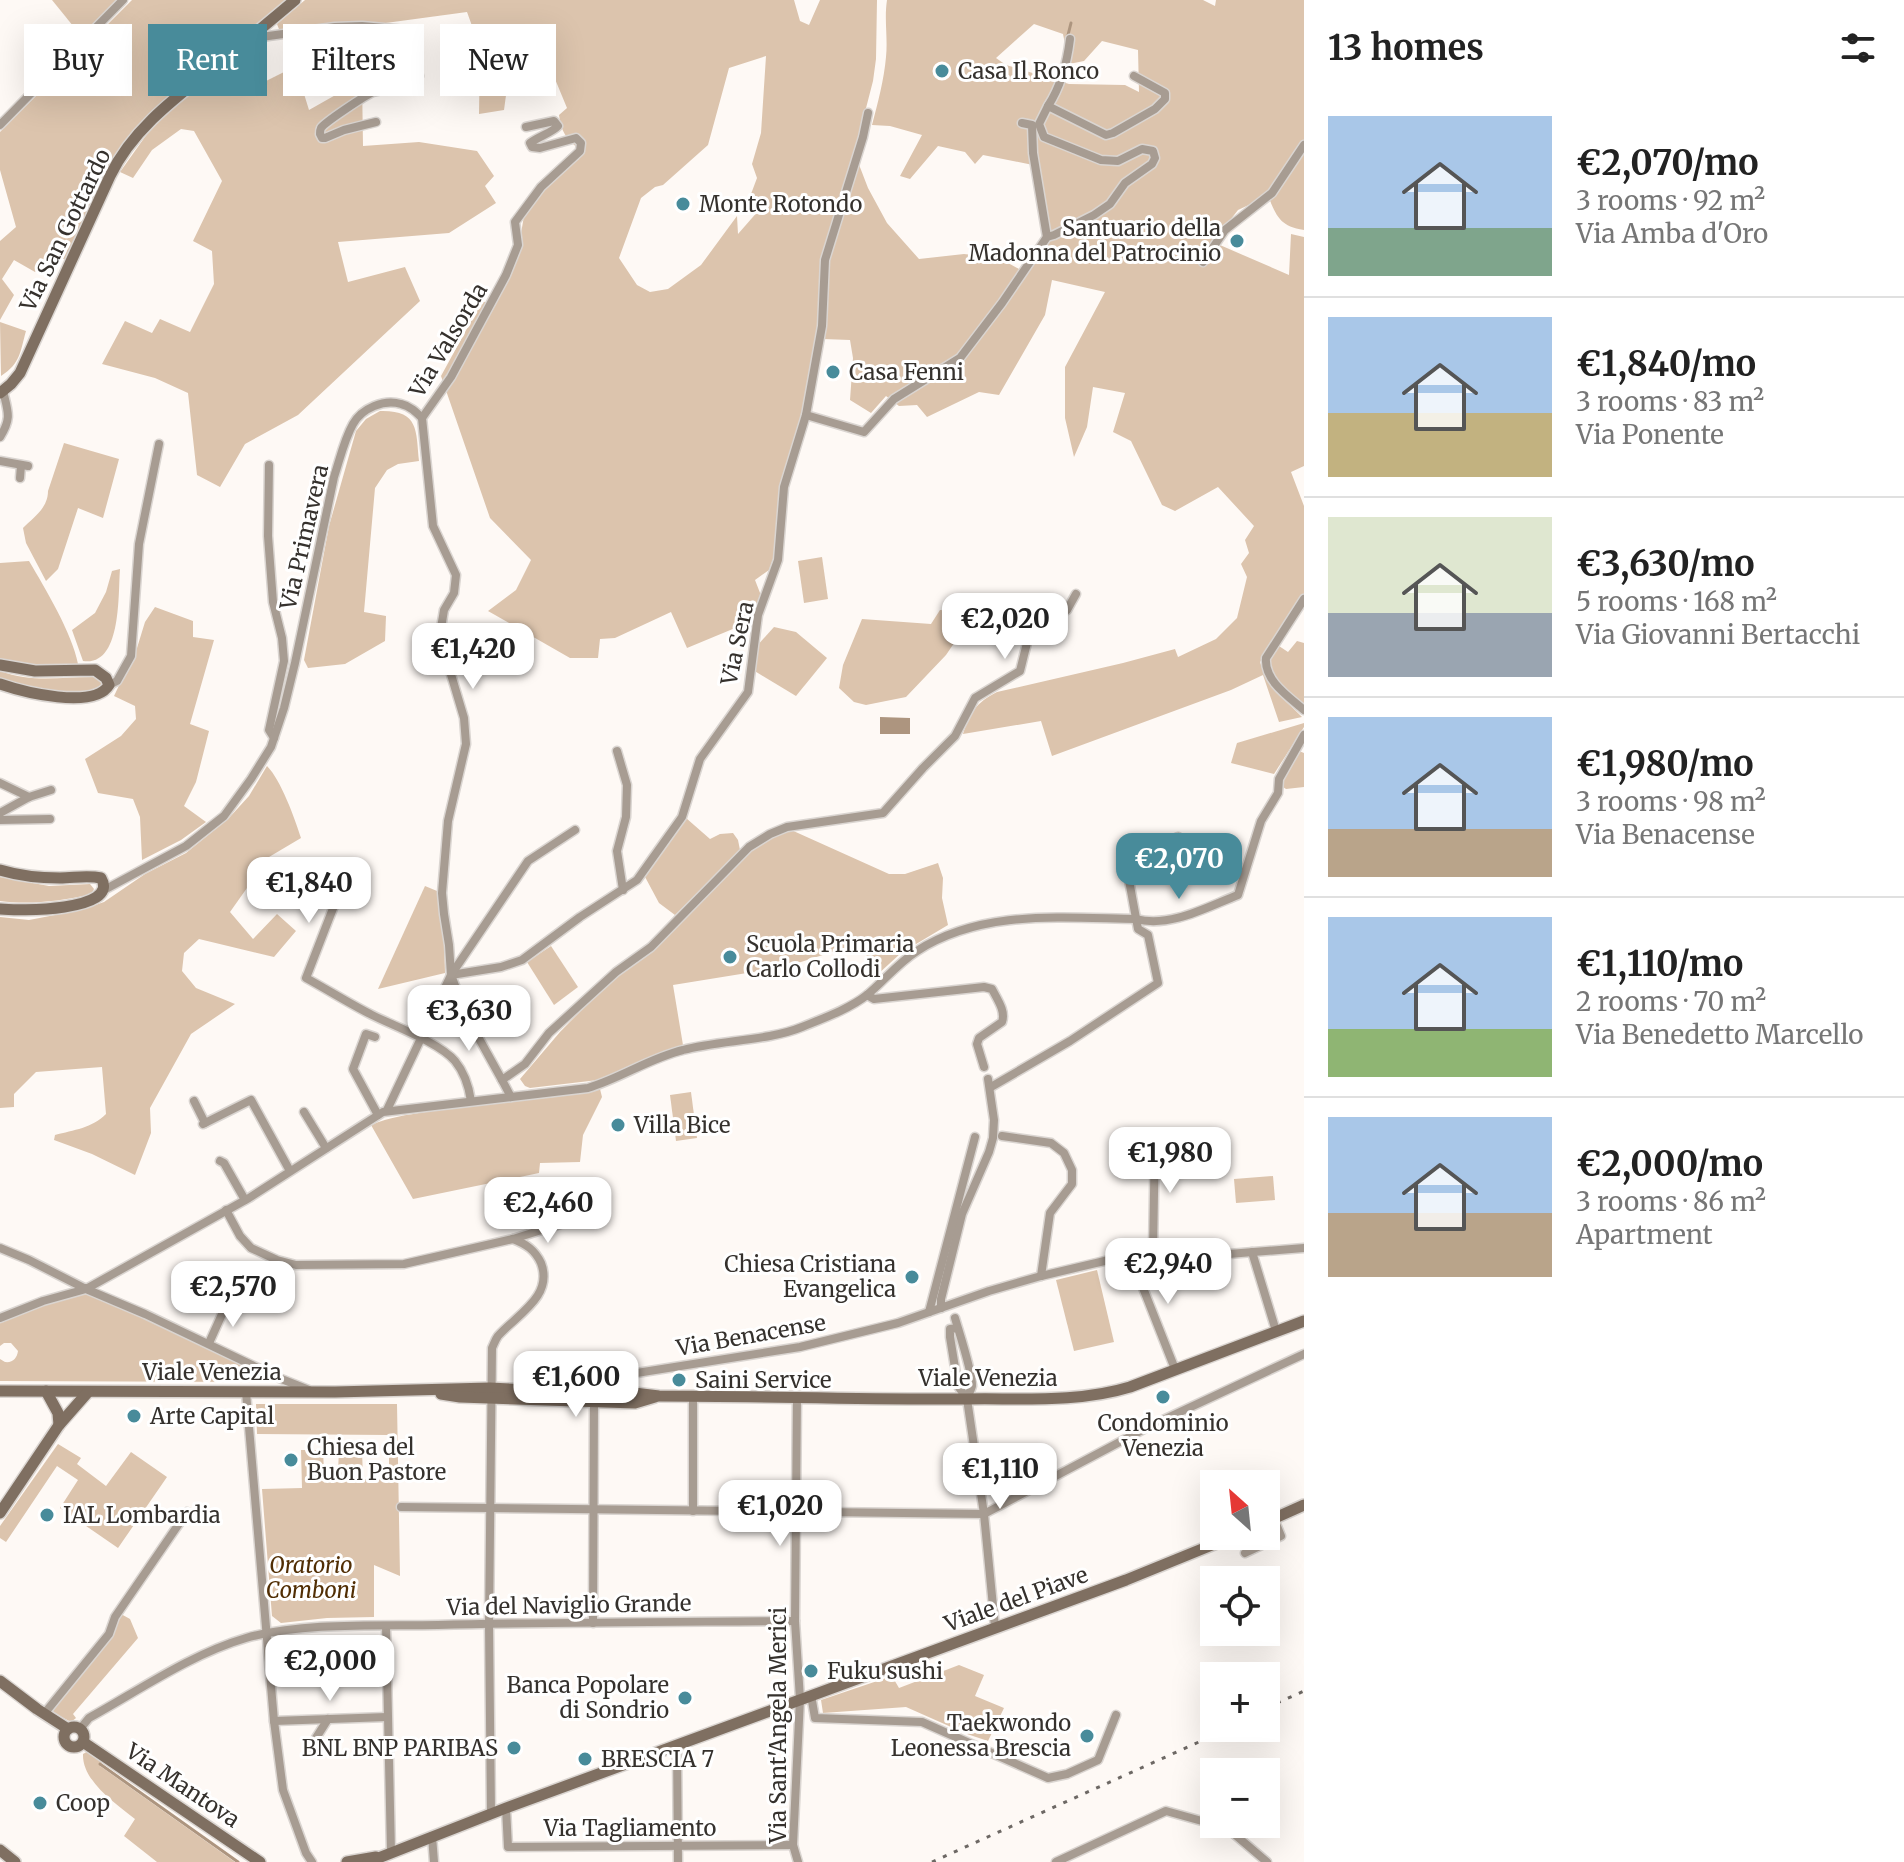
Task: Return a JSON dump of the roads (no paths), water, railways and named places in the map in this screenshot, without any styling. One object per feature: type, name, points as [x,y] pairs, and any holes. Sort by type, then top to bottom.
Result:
[{"type":"street","points":[[0,125],[123,0]]},
{"type":"street","name":"Via San Gottardo","points":[[266,24],[295,0]]},
{"type":"street","points":[[267,36],[362,26],[417,31],[417,43],[405,51],[391,54],[418,71],[419,76],[413,85],[373,92],[331,120],[321,128],[320,134],[325,138],[376,122]]},
{"type":"street","points":[[806,415],[864,432],[894,399],[960,358],[1049,239],[1110,204],[1125,183],[1152,164],[1155,158],[1153,151],[1142,149],[1118,161],[1101,160],[1044,137],[1039,124],[1057,92],[1068,58],[1070,39]]},
{"type":"street","points":[[1048,106],[1106,135],[1113,133],[1155,109],[1165,99],[1165,93],[1134,76]]},
{"type":"street","name":"Via San Gottardo","points":[[1,392],[20,373],[114,168],[148,124],[178,96]]},
{"type":"street","name":"Via Sera","points":[[451,975],[501,967],[522,960],[637,880],[682,817],[700,759],[748,692],[758,615],[778,560],[784,487],[806,415],[822,326],[825,260],[868,113]]},
{"type":"street","name":"Via Valsorda","points":[[511,1097],[466,1015],[451,975],[442,893],[448,821],[466,744],[464,718],[444,651],[441,628],[444,610],[454,593],[456,575],[433,526],[422,418],[451,377],[506,275],[518,245],[515,222],[541,187],[580,151],[581,143],[576,138],[540,148],[532,147],[530,143],[558,126],[554,121],[526,127]]},
{"type":"street","points":[[1022,123],[1032,125],[1033,153],[1049,239]]},
{"type":"street","points":[[1203,262],[1225,230],[1272,193],[1304,145]]},
{"type":"street","points":[[1238,226],[1242,216]]},
{"type":"street","points":[[0,437],[9,416],[1,392]]},
{"type":"street","name":"Via Primavera","points":[[104,890],[186,846],[224,816],[251,779],[274,738],[295,663],[334,477],[345,440],[355,420],[368,408],[385,402],[401,403],[422,418]]},
{"type":"street","points":[[0,684],[24,691],[82,698],[105,692],[109,685],[117,681],[131,656],[139,544],[159,444]]},
{"type":"street","points":[[0,461],[24,465],[20,478]]},
{"type":"street","name":"Via Primavera","points":[[269,465],[268,536],[273,602],[284,661],[269,730],[274,738]]},
{"type":"street","points":[[502,1080],[525,1064],[549,1033],[616,972],[651,947],[749,847],[787,827],[883,813],[955,736],[975,698],[1020,671],[1028,639],[1054,616],[1067,610],[1076,594]]},
{"type":"street","points":[[1304,599],[1266,658],[1265,667],[1274,683],[1304,710]]},
{"type":"street","points":[[0,665],[35,671],[95,670],[106,678],[109,685]]},
{"type":"street","points":[[0,1318],[86,1289],[245,1200],[387,1110],[588,1088],[680,1051],[706,1044],[785,1033],[853,1004],[916,951],[946,935],[973,926],[1005,920],[1071,918],[1136,919],[1146,922],[1179,918],[1238,895],[1261,821],[1278,793],[1279,779],[1304,735]]},
{"type":"street","points":[[617,751],[627,785],[626,817],[617,851],[623,890]]},
{"type":"street","points":[[0,783],[29,797]]},
{"type":"street","points":[[0,813],[29,797],[51,790]]},
{"type":"street","points":[[0,820],[50,819]]},
{"type":"street","points":[[387,1110],[451,975],[528,861],[575,830]]},
{"type":"street","points":[[941,1308],[962,1214],[993,1138],[990,1083],[1070,1041],[1158,983],[1148,935],[1138,929],[1126,864],[1128,860],[1178,837]]},
{"type":"street","points":[[0,870],[33,877],[64,879],[90,876],[101,878],[104,883],[99,897],[91,901],[41,910],[0,909]]},
{"type":"street","points":[[339,893],[306,978],[368,1013],[441,1048],[454,1059],[462,1072],[471,1101]]},
{"type":"street","points":[[867,995],[874,999],[984,987],[992,989],[1004,1014],[1002,1022],[979,1038],[977,1044],[984,1067]]},
{"type":"street","points":[[375,1037],[366,1034],[353,1069],[378,1115]]},
{"type":"street","points":[[194,1101],[204,1124],[251,1100],[290,1171]]},
{"type":"street","points":[[304,1112],[326,1148]]},
{"type":"street","points":[[1002,1136],[1051,1143],[1064,1153],[1072,1170],[1072,1184],[1050,1213],[1041,1276]]},
{"type":"street","points":[[929,1312],[975,1137]]},
{"type":"street","points":[[1153,1251],[1155,1137]]},
{"type":"street","points":[[223,1161],[245,1200]]},
{"type":"street","points":[[226,1210],[240,1236],[251,1248],[296,1265],[404,1264],[513,1239],[573,1220]]},
{"type":"street","points":[[491,1813],[489,1624],[492,1348],[498,1336],[529,1309],[541,1288],[544,1270],[538,1255],[526,1244],[513,1239]]},
{"type":"street","points":[[0,1248],[313,1392]]},
{"type":"street","name":"Via Benacense","points":[[581,1393],[599,1379],[800,1347],[898,1323],[989,1291],[1130,1255],[1182,1250],[1204,1256],[1304,1248]]},
{"type":"street","points":[[1252,1252],[1276,1331]]},
{"type":"street","points":[[1130,1255],[1175,1369]]},
{"type":"street","points":[[209,1343],[228,1301]]},
{"type":"street","name":"Viale Venezia","points":[[0,1391],[424,1391],[1045,1398],[1107,1394],[1304,1321]]},
{"type":"street","points":[[967,1399],[972,1386],[953,1325],[958,1386],[967,1399],[984,1514],[995,1627]]},
{"type":"street","points":[[401,1507],[984,1514],[1148,1427],[1304,1354]]},
{"type":"street","points":[[46,1391],[58,1413],[59,1425]]},
{"type":"street","points":[[0,1513],[59,1425],[88,1392]]},
{"type":"street","points":[[246,1392],[274,1721],[283,1790],[312,1862]]},
{"type":"street","name":"Viale Venezia","points":[[490,1393],[635,1403],[659,1396]]},
{"type":"street","points":[[693,1396],[693,1511]]},
{"type":"street","name":"Via Sant'Angela Merici","points":[[797,1396],[795,1621],[805,1697],[793,1845],[798,1862]]},
{"type":"street","points":[[593,1623],[594,1402]]},
{"type":"street","points":[[1280,1516],[1304,1505]]},
{"type":"street","points":[[44,1714],[109,1634],[115,1617],[187,1512]]},
{"type":"street","name":"Viale del Piave","points":[[368,1862],[491,1813],[1126,1580],[1200,1550]]},
{"type":"street","points":[[1245,1553],[1251,1550]]},
{"type":"street","name":"Via del Naviglio Grande","points":[[74,1729],[184,1665],[220,1648],[268,1633],[304,1628],[386,1626],[795,1621]]},
{"type":"street","points":[[385,1854],[386,1626]]},
{"type":"street","name":"Via Mantova","points":[[0,1681],[44,1714],[74,1729]]},
{"type":"street","points":[[805,1697],[815,1718],[922,1722],[1048,1778],[1067,1774],[1098,1760],[1116,1715]]},
{"type":"street","points":[[274,1721],[387,1717]]},
{"type":"street","points":[[309,1749],[328,1719]]},
{"type":"street","points":[[74,1729],[84,1735],[83,1742]]},
{"type":"street","name":"Via Mantova","points":[[74,1729],[64,1735],[68,1746],[77,1747],[83,1742],[260,1862]]},
{"type":"street","points":[[677,1745],[678,1862]]},
{"type":"street","name":"Via Tagliamento","points":[[506,1808],[508,1847],[793,1845]]},
{"type":"street","points":[[1056,1862],[1166,1811],[1233,1833],[1267,1862]]},
{"type":"street","points":[[432,1836],[434,1862]]},
{"type":"street","points":[[0,1850],[15,1862]]},
{"type":"street","name":"Viale del Piave","points":[[347,1862],[385,1854]]},
{"type":"waterway","points":[[1067,39],[1071,23]]},
{"type":"waterway","points":[[100,1764],[238,1862]]},
{"type":"railway","points":[[1280,1702],[1304,1691]]},
{"type":"railway","points":[[932,1862],[1200,1741]]},
{"type":"place","name":"Casa Il Ronco","points":[[942,71]]},
{"type":"place","name":"Monte Rotondo","points":[[683,204]]},
{"type":"place","name":"Santuario della Madonna del Patrocinio","points":[[1237,241]]},
{"type":"place","name":"Casa Fenni","points":[[833,372]]},
{"type":"place","name":"Scuola Primaria Carlo Collodi","points":[[730,957]]},
{"type":"place","name":"Villa Bice","points":[[618,1125]]},
{"type":"place","name":"Chiesa Cristiana Evangelica","points":[[912,1277]]},
{"type":"place","name":"Saini Service","points":[[679,1380]]},
{"type":"place","name":"Condominio Venezia","points":[[1163,1397]]},
{"type":"place","name":"Arte Capital","points":[[134,1416]]},
{"type":"place","name":"Chiesa del Buon Pastore","points":[[291,1460]]},
{"type":"place","name":"IAL Lombardia","points":[[47,1515]]},
{"type":"place","name":"Fuku sushi","points":[[811,1671]]},
{"type":"place","name":"Banca Popolare di Sondrio","points":[[685,1698]]},
{"type":"place","name":"Taekwondo Leonessa Brescia","points":[[1087,1736]]},
{"type":"place","name":"BNL BNP PARIBAS","points":[[514,1748]]},
{"type":"place","name":"BRESCIA 7","points":[[585,1759]]},
{"type":"place","name":"Coop","points":[[40,1803]]},
{"type":"park label","name":"Oratorio Comboni","points":[[311,1578]]}]
